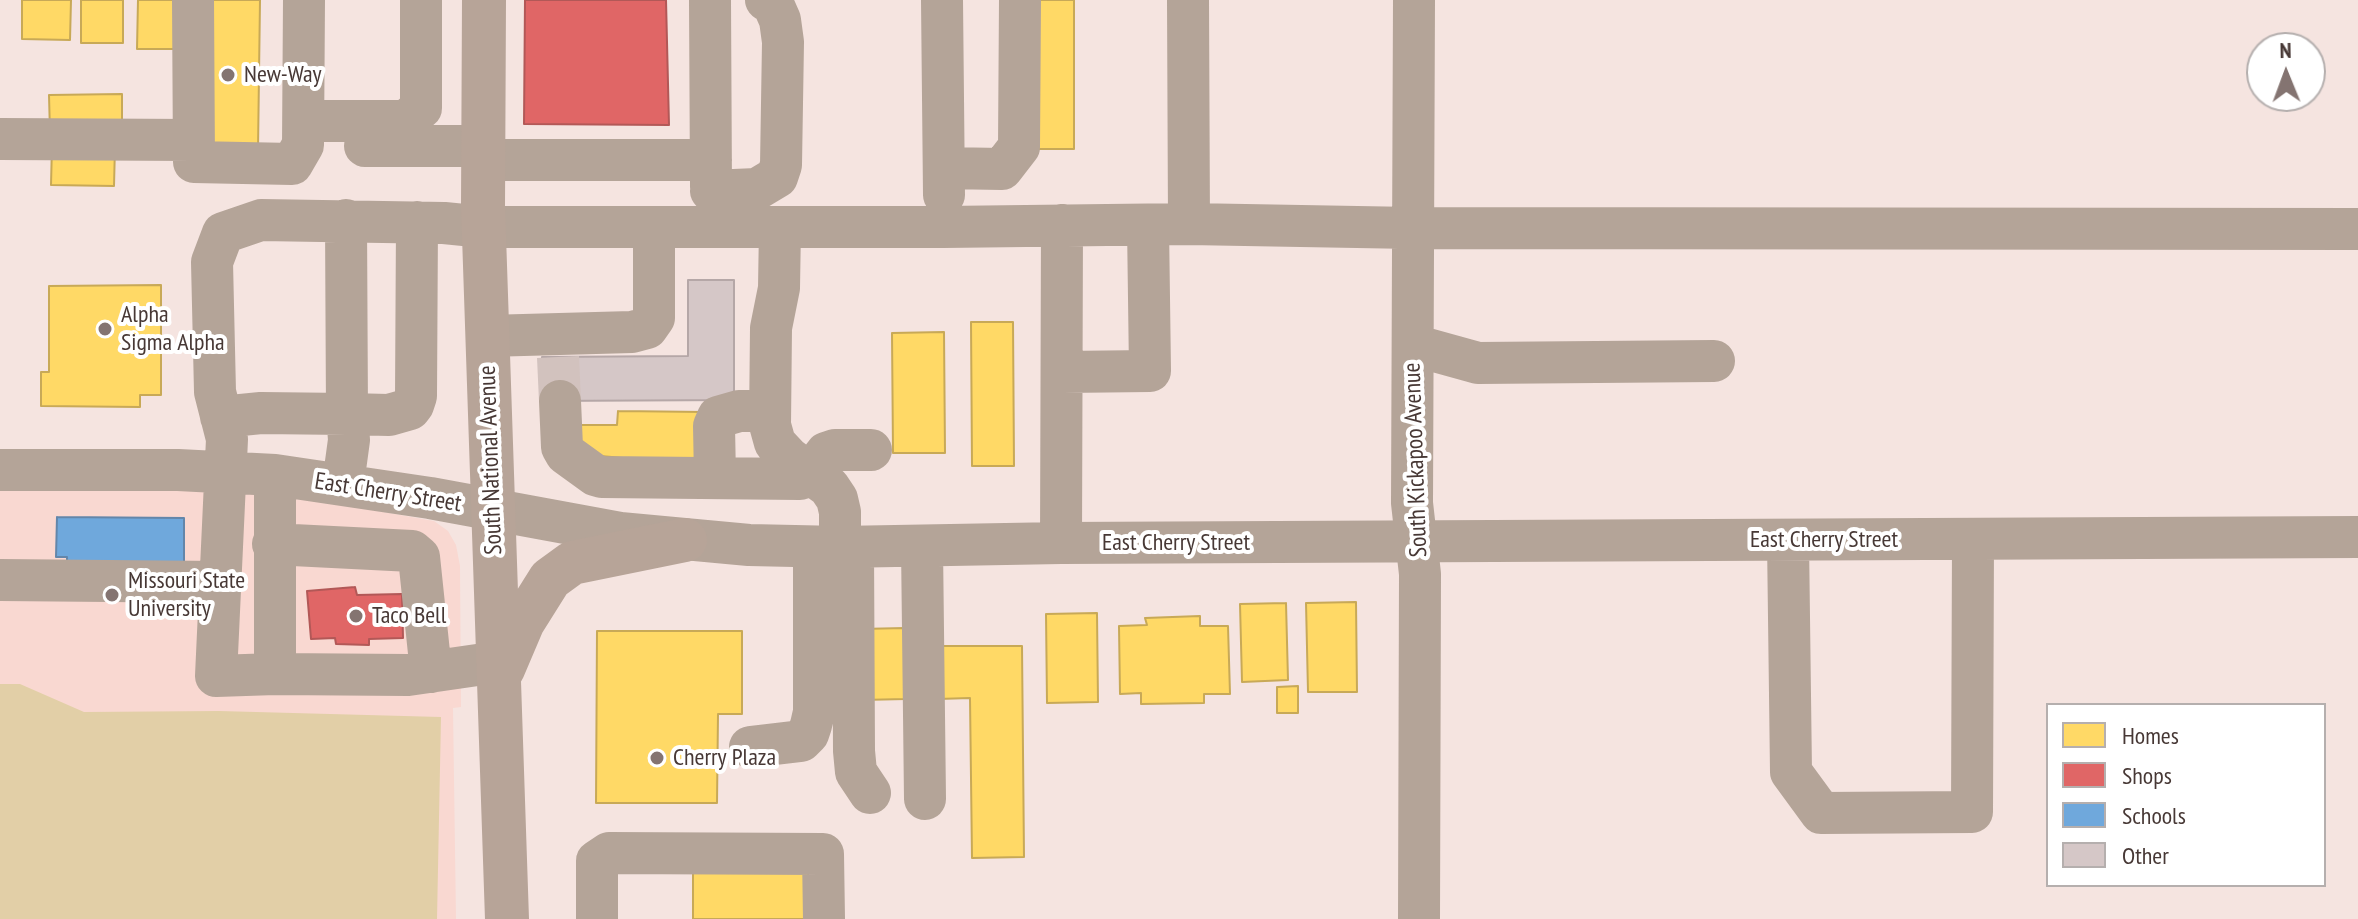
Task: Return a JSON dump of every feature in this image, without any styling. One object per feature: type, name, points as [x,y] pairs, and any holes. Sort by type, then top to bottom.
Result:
[{"type":"main road","name":"South National Avenue","points":[[484,0],[484,227],[507,919]]},
{"type":"main road","points":[[498,670],[550,579],[572,563],[685,540]]},
{"type":"street","points":[[193,0],[194,162],[292,164],[304,133],[304,0]]},
{"type":"street","points":[[304,133],[406,121],[421,108],[421,0]]},
{"type":"street","points":[[710,0],[711,192]]},
{"type":"street","points":[[304,133],[484,153],[711,192],[757,189],[777,177],[781,165],[783,42],[780,20],[773,4],[766,0]]},
{"type":"street","points":[[942,0],[944,227]]},
{"type":"street","points":[[944,168],[1002,169],[1019,147],[1020,0]]},
{"type":"street","points":[[1063,372],[1150,371],[1168,224],[1188,0]]},
{"type":"street","name":"South Kickapoo Avenue","points":[[1414,0],[1412,503],[1420,574],[1419,919]]},
{"type":"street","points":[[0,139],[193,140]]},
{"type":"street","points":[[498,670],[420,673],[387,649],[276,662],[216,676],[227,439],[215,392],[212,262],[223,233],[261,220],[417,222],[484,227],[654,227],[711,192]]},
{"type":"street","points":[[711,192],[780,227],[1168,224],[1413,228],[2358,229]]},
{"type":"street","points":[[343,484],[349,440],[346,220]]},
{"type":"street","points":[[221,417],[261,413],[389,415],[410,409],[416,396],[417,222]]},
{"type":"street","points":[[1061,543],[1062,225]]},
{"type":"street","points":[[487,336],[558,345],[647,328],[654,318],[654,227]]},
{"type":"street","points":[[750,747],[801,741],[808,734],[814,712],[840,512],[837,499],[829,487],[809,475],[775,443],[770,425],[771,328],[779,288],[780,227]]},
{"type":"street","points":[[1413,345],[1478,363],[1714,361]]},
{"type":"street","points":[[560,401],[562,447],[566,454],[595,475],[800,479],[809,475],[826,453],[871,450]]},
{"type":"street","points":[[715,478],[714,426],[718,417],[739,411],[770,411]]},
{"type":"street","name":"East Cherry Street","points":[[0,470],[178,470],[275,475],[620,533],[685,540],[836,547],[1061,543],[2358,537]]},
{"type":"street","points":[[275,475],[276,662]]},
{"type":"street","points":[[1788,540],[1791,772],[1821,813],[1972,812],[1973,540]]},
{"type":"street","points":[[273,544],[412,551],[419,557],[420,673]]},
{"type":"street","points":[[922,546],[925,799]]},
{"type":"street","points":[[836,547],[856,772],[870,793]]},
{"type":"street","points":[[0,580],[219,582]]},
{"type":"street","points":[[597,919],[597,861],[609,853],[823,854],[824,919]]},
{"type":"shaded area","name":"Missouri State University","points":[[228,484],[434,521],[448,531],[456,545],[460,566],[461,707],[453,708],[456,919],[0,919],[0,486]]},
{"type":"shaded area","name":"Missouri State University","points":[[0,684],[20,684],[84,712],[219,711],[441,717],[437,919],[0,919]]},
{"type":"building: Homes","points":[[22,0],[71,0],[70,40],[22,39]]},
{"type":"building: Homes","points":[[81,0],[123,0],[123,43],[81,43]]},
{"type":"building: Homes","points":[[138,0],[182,0],[182,49],[137,49]]},
{"type":"building: Homes","name":"New-Way","points":[[198,0],[260,0],[258,150],[197,149]]},
{"type":"building: Homes","points":[[1026,0],[1074,0],[1074,149],[1026,149]]},
{"type":"building: Homes","points":[[122,94],[122,132],[50,133],[49,95]]},
{"type":"building: Homes","points":[[52,145],[115,146],[114,186],[51,185]]},
{"type":"building: Homes","name":"Alpha Sigma Alpha","points":[[161,285],[161,395],[140,395],[140,407],[41,406],[41,372],[49,372],[49,286]]},
{"type":"building: Homes","points":[[971,322],[1013,322],[1014,466],[972,466]]},
{"type":"building: Homes","points":[[944,332],[945,453],[893,453],[892,333]]},
{"type":"building: Homes","points":[[618,411],[704,412],[705,465],[577,454],[577,425],[617,425]]},
{"type":"building: Homes","points":[[1356,602],[1357,692],[1308,692],[1306,603]]},
{"type":"building: Homes","points":[[1286,603],[1288,680],[1242,682],[1240,604]]},
{"type":"building: Homes","points":[[1097,613],[1098,702],[1047,703],[1046,614]]},
{"type":"building: Homes","points":[[1200,616],[1200,626],[1228,626],[1230,694],[1204,694],[1204,703],[1141,704],[1141,693],[1120,694],[1119,626],[1147,625],[1145,618]]},
{"type":"building: Homes","points":[[905,628],[906,699],[861,700],[860,629]]},
{"type":"building: Homes","name":"Cherry Plaza","points":[[597,631],[742,631],[742,714],[718,714],[717,803],[596,803]]},
{"type":"building: Homes","points":[[937,646],[1022,646],[1024,857],[972,858],[970,698],[938,699]]},
{"type":"building: Homes","points":[[1298,686],[1298,713],[1277,713],[1277,687]]},
{"type":"building: Homes","points":[[808,871],[809,919],[693,919],[693,872]]},
{"type":"building: Shops","points":[[525,0],[666,0],[669,125],[524,124]]},
{"type":"building: Shops","name":"Taco Bell","points":[[355,587],[357,595],[402,594],[403,638],[369,639],[369,645],[336,644],[335,638],[311,639],[307,591]]},
{"type":"building: Schools","points":[[57,517],[184,518],[184,567],[67,566],[67,557],[56,557]]},
{"type":"building: Other","points":[[688,280],[734,280],[734,400],[542,401],[542,357],[688,356]]},
{"type":"tunnel","points":[[558,357],[560,401]]},
{"type":"place","name":"New-Way","points":[[228,75]]},
{"type":"place","name":"Alpha Sigma Alpha","points":[[105,329]]},
{"type":"place","name":"Missouri State University","points":[[112,595]]},
{"type":"place","name":"Taco Bell","points":[[356,616]]},
{"type":"place","name":"Cherry Plaza","points":[[657,758]]}]
